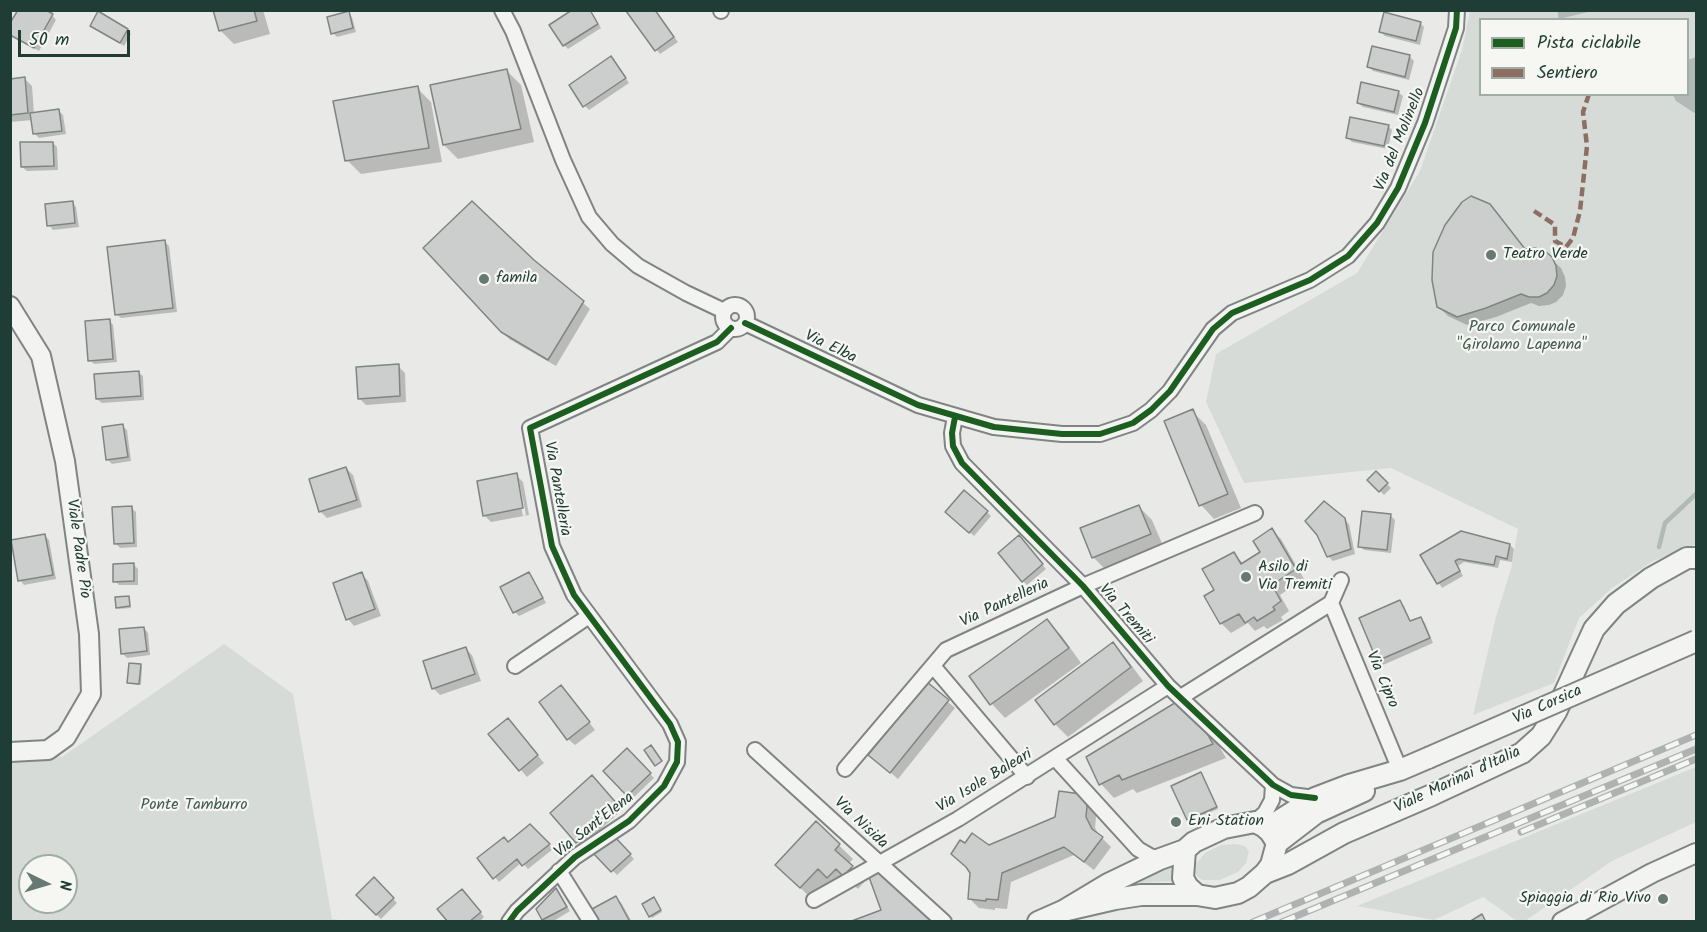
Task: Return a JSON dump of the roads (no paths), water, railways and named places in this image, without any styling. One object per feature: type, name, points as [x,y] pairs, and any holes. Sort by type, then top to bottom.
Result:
[{"type":"main road","name":"Viale Marinai d'Italia","points":[[1265,873],[1288,864],[1344,833],[1522,753],[1541,736],[1556,712],[1594,629],[1616,604],[1651,578],[1687,558],[1696,558]]},
{"type":"main road","name":"Via Corsica","points":[[1277,843],[1305,820],[1351,798],[1400,770],[1696,641]]},
{"type":"main road","name":"Via Corsica","points":[[1063,911],[1108,884],[1160,859],[1185,850],[1194,842],[1214,832],[1243,823],[1277,822],[1315,798],[1348,785],[1400,770]]},
{"type":"main road","points":[[1305,820],[1303,827],[1305,834],[1317,840]]},
{"type":"main road","points":[[1259,824],[1270,832],[1277,843],[1271,865],[1265,873]]},
{"type":"main road","name":"Viale Marinai d'Italia","points":[[1277,843],[1293,845],[1344,833]]},
{"type":"main road","points":[[1185,850],[1183,878],[1188,887],[1197,895]]},
{"type":"main road","name":"Via Corsica","points":[[1038,921],[1063,911],[1141,895],[1197,895],[1215,898],[1238,893],[1265,873]]},
{"type":"street","name":"Via Elba","points":[[502,10],[513,31],[563,160],[589,217],[612,244],[638,266],[686,293],[724,311],[728,307],[739,306],[746,313],[745,323],[918,405],[937,411]]},
{"type":"street","name":"Via del Molinello","points":[[937,411],[994,427],[1062,434],[1100,434],[1133,423],[1151,410],[1170,391],[1213,329],[1232,313],[1310,280],[1348,256],[1377,223],[1398,188],[1425,123],[1456,28],[1457,10]]},
{"type":"street","name":"Viale Padre Pio","points":[[10,306],[42,356],[65,461],[88,634],[91,694],[66,737],[48,750],[10,752]]},
{"type":"street","points":[[724,311],[724,321],[731,328],[742,327],[745,323]]},
{"type":"street","name":"Via Pantelleria","points":[[678,742],[670,724],[574,595],[552,546],[530,428],[717,342],[731,328]]},
{"type":"street","name":"Via Tremiti","points":[[956,417],[952,433],[953,447],[962,463],[1083,586],[1168,686],[1273,785],[1291,795],[1315,798]]},
{"type":"street","name":"Via Pantelleria","points":[[845,770],[945,650],[1083,586],[1255,513]]},
{"type":"street","points":[[1181,697],[1331,603],[1341,580]]},
{"type":"street","name":"Via Cipro","points":[[1331,603],[1400,770]]},
{"type":"street","points":[[515,666],[589,616]]},
{"type":"street","points":[[933,666],[1027,777]]},
{"type":"street","name":"Via Isole Baleari","points":[[814,900],[958,819],[1168,686]]},
{"type":"street","name":"Via Sant'Elena","points":[[508,921],[575,857],[629,821],[664,786],[677,762],[678,742]]},
{"type":"street","name":"Via Nisida","points":[[755,750],[877,863],[944,921]]},
{"type":"street","points":[[1055,758],[1138,849],[1160,859]]},
{"type":"street","points":[[1259,824],[1272,800],[1273,785]]},
{"type":"street","points":[[1562,921],[1652,873],[1696,853]]},
{"type":"street","points":[[559,871],[591,921]]},
{"type":"waterway","points":[[1659,547],[1665,523],[1696,494]]},
{"type":"railway","points":[[1253,922],[1696,735]]},
{"type":"railway","points":[[1282,922],[1696,749]]},
{"type":"railway","points":[[1521,832],[1696,759]]},
{"type":"place","name":"Teatro Verde","points":[[1491,255]]},
{"type":"place","name":"famila","points":[[484,279]]},
{"type":"place","name":"Asilo di Via Tremiti","points":[[1246,577]]},
{"type":"place","name":"Eni Station","points":[[1176,822]]},
{"type":"place","name":"Spiaggia di Rio Vivo","points":[[1663,899]]},
{"type":"park label","name":"Parco Comunale \"Girolamo Lapenna\"","points":[[1522,337]]},
{"type":"park label","name":"Ponte Tamburro","points":[[194,806]]}]
